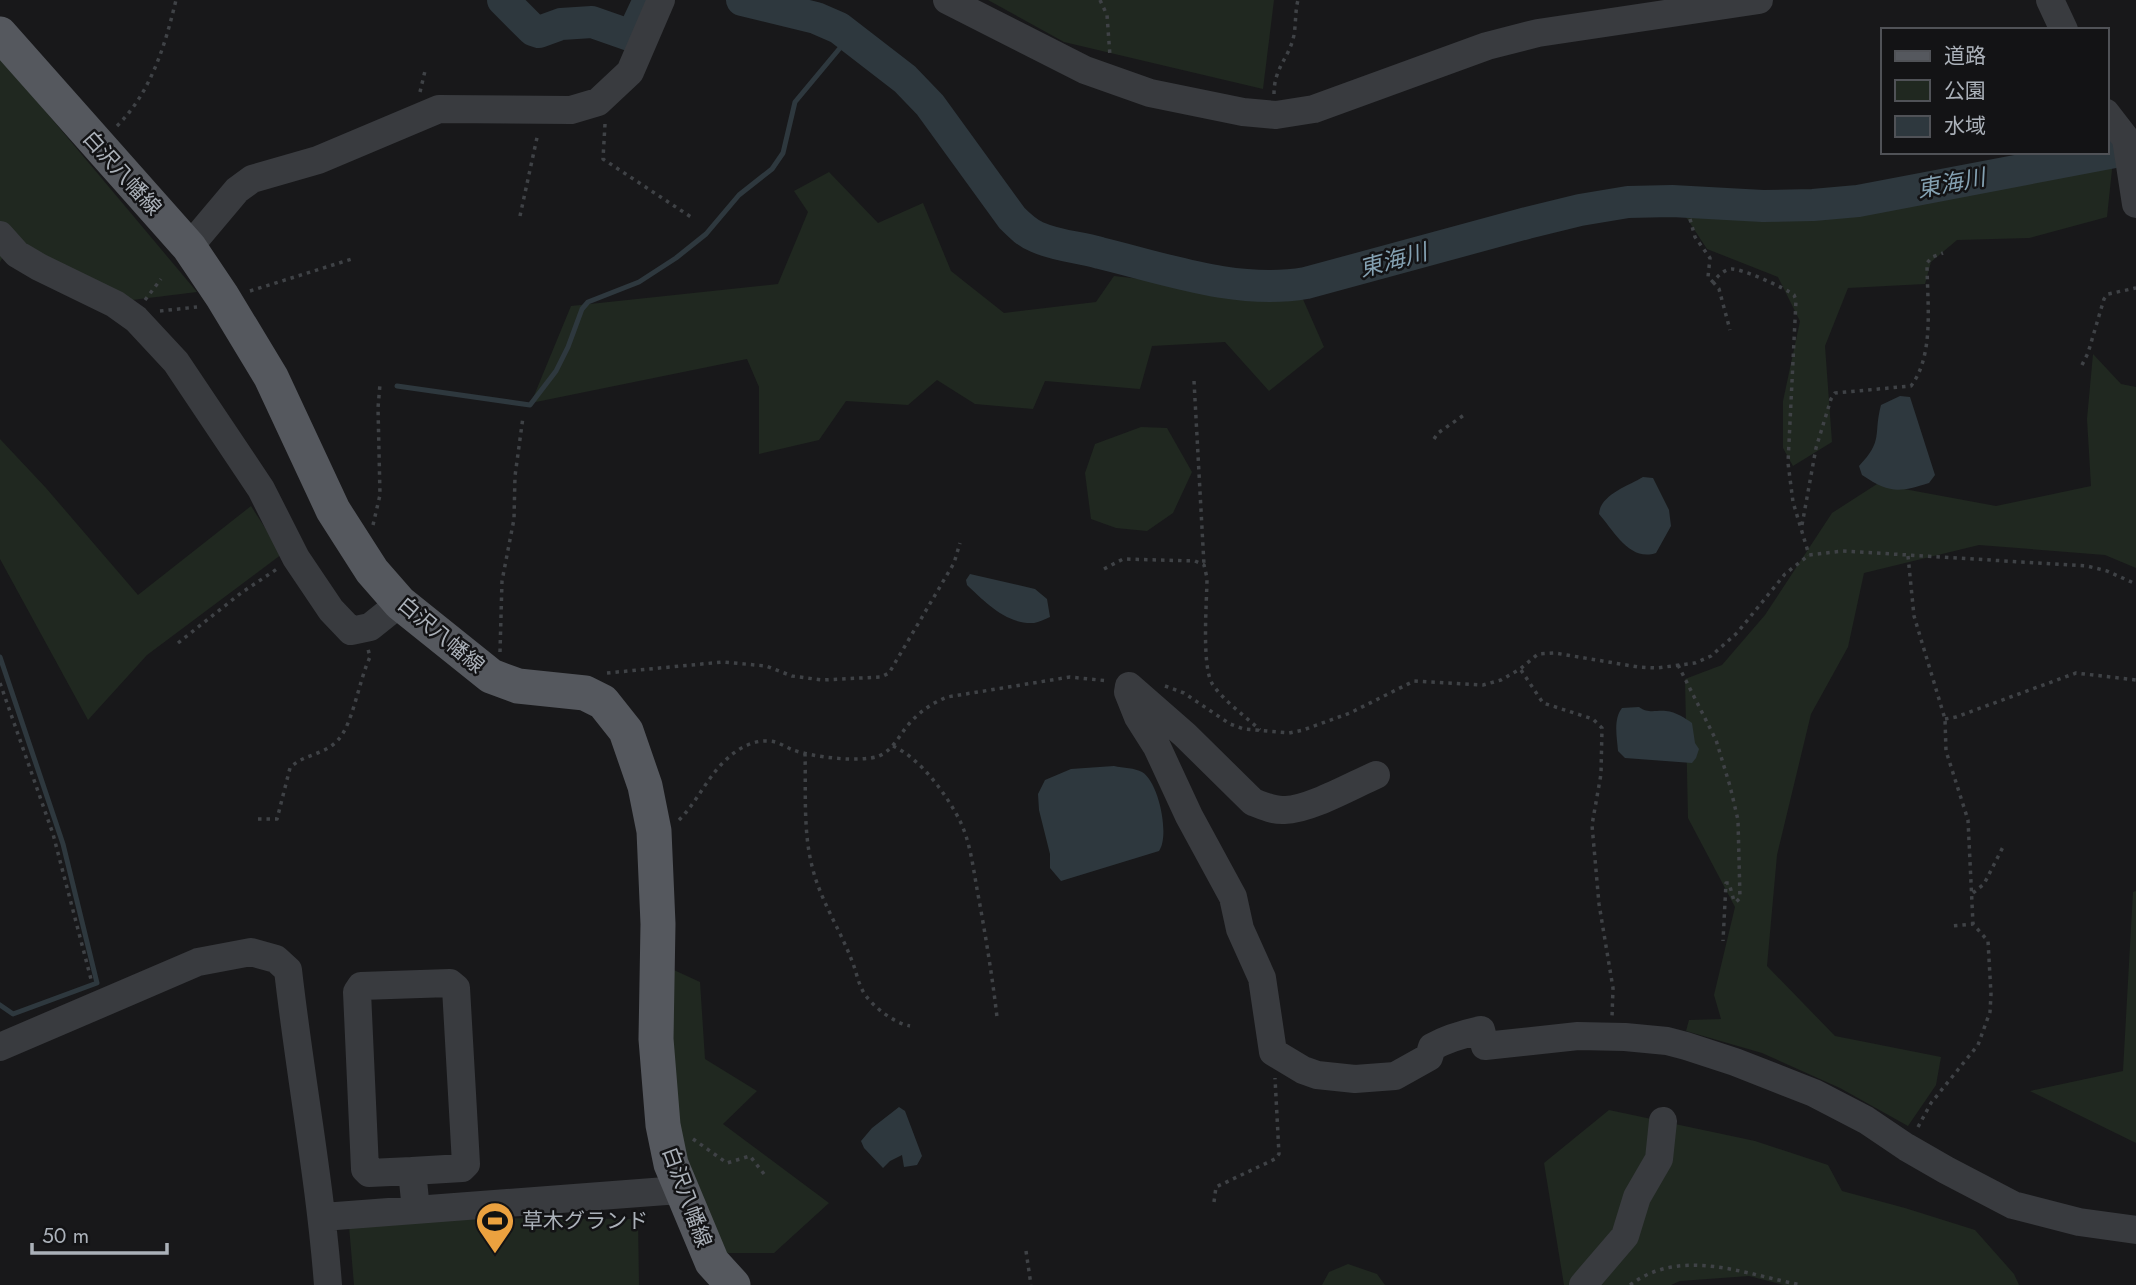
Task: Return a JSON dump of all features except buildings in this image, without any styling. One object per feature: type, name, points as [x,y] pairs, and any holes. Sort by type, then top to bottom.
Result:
[{"type":"main road","name":"白沢八幡線","points":[[0,34],[189,247],[211,304],[271,377],[333,510],[355,546],[400,603],[491,676],[518,686],[585,694],[603,702],[626,731],[645,786],[654,831],[658,924],[656,1039],[663,1125],[676,1177],[712,1262],[733,1285]]},
{"type":"street","points":[[189,247],[237,190],[252,178],[318,160],[439,109],[572,110],[598,102],[630,72],[661,0]]},
{"type":"street","points":[[947,0],[1085,70],[1150,93],[1243,113],[1276,115],[1314,109],[1487,46],[1538,33],[1759,0]]},
{"type":"street","points":[[2050,0],[2063,28]]},
{"type":"street","points":[[2108,116],[2128,151],[2136,204]]},
{"type":"street","points":[[0,235],[17,254],[38,267],[135,316],[176,362],[261,489],[296,558],[331,610],[351,631],[370,627],[400,603]]},
{"type":"street","points":[[1129,686],[1185,735],[1246,796],[1268,808],[1300,808],[1376,775]]},
{"type":"street","points":[[1129,686],[1128,692],[1138,717],[1157,747],[1189,816],[1229,888],[1240,929],[1262,978],[1273,1052],[1303,1070],[1317,1075],[1355,1079],[1395,1076],[1429,1057],[1432,1047],[1456,1035],[1481,1030],[1485,1046],[1578,1036],[1667,1041],[1735,1062],[1814,1093],[1867,1120],[1906,1147],[2013,1205],[2080,1222],[2136,1230]]},
{"type":"street","points":[[0,1047],[198,962],[251,952],[276,959],[288,970],[297,1050],[323,1217],[328,1285]]},
{"type":"street","points":[[450,983],[456,988],[467,1164],[462,1168],[412,1171],[369,1173],[365,1169],[357,992],[361,986],[450,983]]},
{"type":"street","points":[[1583,1285],[1629,1228],[1637,1197],[1659,1159],[1662,1121]]},
{"type":"street","points":[[412,1171],[416,1210]]},
{"type":"street","points":[[323,1217],[666,1191],[676,1177]]},
{"type":"path","points":[[98,147],[127,116],[142,93],[167,36],[176,0]]},
{"type":"path","points":[[1100,0],[1107,15],[1110,79]]},
{"type":"path","points":[[1276,115],[1273,92],[1277,71],[1286,57],[1294,35],[1298,0]]},
{"type":"path","points":[[598,102],[605,119],[603,159],[694,219]]},
{"type":"path","points":[[520,216],[538,133],[536,109]]},
{"type":"path","points":[[1690,219],[1695,237],[1710,258],[1708,277],[1719,289],[1730,330]]},
{"type":"path","points":[[1801,527],[1816,448],[1835,393],[1911,386],[1917,377],[1926,344],[1927,263],[1932,257],[1943,253]]},
{"type":"path","points":[[135,316],[211,304],[355,258]]},
{"type":"path","points":[[1713,282],[1723,271],[1732,268],[1744,270],[1794,295],[1796,300],[1788,463],[1793,502],[1809,555]]},
{"type":"path","points":[[135,316],[161,279]]},
{"type":"path","points":[[2082,365],[2104,299],[2108,295],[2136,288]]},
{"type":"path","points":[[1195,381],[1199,504],[1206,578],[1206,668],[1211,683],[1236,711],[1262,731]]},
{"type":"path","points":[[355,546],[373,526],[380,495],[380,384]]},
{"type":"path","points":[[1434,439],[1438,433],[1464,415]]},
{"type":"path","points":[[491,676],[500,665],[502,581],[514,519],[515,476],[523,417]]},
{"type":"path","points":[[599,674],[723,662],[766,666],[792,676],[822,680],[881,677],[889,673],[954,563],[960,543]]},
{"type":"path","points":[[654,831],[670,827],[681,818],[703,786],[728,758],[745,746],[770,741],[805,753],[871,758],[893,746],[919,713],[934,702],[963,693],[1070,677],[1114,681],[1129,686],[1151,684],[1184,693],[1230,724],[1289,733],[1350,713],[1414,681],[1483,685],[1501,680],[1538,654],[1555,653],[1638,667],[1657,668],[1695,663],[1711,656],[1737,633],[1785,574],[1809,555],[1843,551],[2087,566],[2107,571],[2136,584]]},
{"type":"path","points":[[1908,556],[1914,616],[1945,719],[1947,751],[1968,820],[1973,924]]},
{"type":"path","points":[[178,643],[241,593],[296,558]]},
{"type":"path","points":[[1104,569],[1123,559],[1195,561],[1204,565]]},
{"type":"path","points":[[258,819],[277,819],[290,768],[295,762],[323,751],[340,738],[370,657],[368,649],[360,642],[358,629]]},
{"type":"path","points":[[1678,665],[1716,740],[1738,820],[1740,898],[1734,901],[1727,883],[1723,941]]},
{"type":"path","points":[[1520,669],[1543,703],[1593,719],[1602,728],[1601,774],[1592,825],[1599,904],[1613,988],[1611,1036]]},
{"type":"path","points":[[1945,719],[2076,673],[2136,680]]},
{"type":"path","points":[[0,683],[52,834],[98,1006]]},
{"type":"path","points":[[893,746],[908,754],[922,768],[960,821],[977,885],[997,1017]]},
{"type":"path","points":[[805,753],[808,846],[812,867],[825,902],[868,999],[887,1016],[910,1026]]},
{"type":"path","points":[[1973,893],[1984,884],[2004,845]]},
{"type":"path","points":[[1906,1147],[1931,1103],[1978,1045],[1990,1012],[1992,993],[1989,951],[1984,934],[1973,924],[1952,926]]},
{"type":"path","points":[[1214,1202],[1216,1187],[1275,1159],[1279,1154],[1273,1052]]},
{"type":"path","points":[[676,1177],[677,1164],[688,1139],[692,1138],[727,1163],[752,1157],[764,1174]]},
{"type":"path","points":[[1026,1251],[1031,1285]]},
{"type":"path","points":[[1630,1285],[1654,1273],[1690,1264],[1713,1265],[1802,1285]]},
{"type":"green space","points":[[988,0],[1274,0],[1263,89],[1064,42]]},
{"type":"green space","points":[[0,57],[197,292],[124,301],[14,238],[0,262]]},
{"type":"green space","points":[[2113,160],[2107,217],[2029,238],[1957,240],[1931,262],[1925,284],[1848,288],[1825,346],[1832,442],[1793,466],[1783,448],[1783,401],[1800,321],[1778,277],[1707,249],[1680,208],[1738,213],[1835,212],[1940,197]]},
{"type":"green space","points":[[829,172],[878,223],[923,203],[951,271],[1004,313],[1096,302],[1114,276],[1302,297],[1324,347],[1269,391],[1225,342],[1152,346],[1140,389],[1045,381],[1033,409],[975,404],[937,380],[908,405],[846,401],[819,440],[759,454],[759,387],[747,359],[531,403],[571,306],[778,284],[808,212],[794,191]]},
{"type":"green space","points":[[2093,354],[2121,384],[2136,387],[2136,568],[2105,555],[1979,545],[1864,573],[1848,647],[1811,714],[1777,855],[1767,966],[1835,1036],[1941,1057],[1936,1085],[1908,1126],[1840,1088],[1762,1053],[1686,1031],[1689,1020],[1721,1019],[1714,995],[1735,907],[1688,818],[1685,679],[1722,665],[1765,615],[1832,513],[1877,484],[1996,506],[2091,486],[2087,419]]},
{"type":"green space","points":[[1141,427],[1167,428],[1192,472],[1173,513],[1147,531],[1116,528],[1091,519],[1085,473],[1095,444]]},
{"type":"green space","points":[[0,439],[138,595],[251,506],[282,554],[147,655],[88,720],[0,559]]},
{"type":"green space","points":[[2136,891],[2136,1143],[2030,1091],[2123,1071],[2133,892]]},
{"type":"green space","points":[[663,965],[700,982],[705,1059],[757,1091],[723,1124],[829,1203],[774,1253],[715,1253],[678,1161]]},
{"type":"green space","points":[[1609,1110],[1755,1141],[1828,1165],[1842,1191],[1975,1230],[2014,1274],[2019,1285],[1784,1285],[1749,1276],[1680,1281],[1671,1285],[1564,1285],[1544,1163]]},
{"type":"green space","name":"草木グランド","points":[[453,1218],[638,1219],[639,1285],[354,1285],[349,1226]]},
{"type":"green space","points":[[1348,1264],[1377,1274],[1385,1285],[1322,1285],[1329,1272]]},
{"type":"water","points":[[1900,396],[1910,397],[1935,475],[1929,483],[1894,490],[1862,475],[1859,466],[1875,443],[1881,405]]},
{"type":"water","points":[[1643,477],[1653,478],[1669,510],[1671,526],[1656,553],[1647,555],[1630,549],[1599,514],[1609,496]]},
{"type":"water","points":[[970,574],[1035,589],[1047,599],[1050,617],[1034,623],[1024,623],[1005,616],[967,585],[966,580]]},
{"type":"water","points":[[1639,707],[1649,711],[1673,713],[1692,723],[1695,743],[1699,749],[1692,763],[1625,758],[1618,751],[1616,729],[1619,712],[1622,708]]},
{"type":"water","points":[[1114,766],[1142,772],[1153,786],[1163,822],[1159,851],[1061,881],[1050,868],[1050,854],[1039,810],[1038,794],[1045,780],[1071,769]]},
{"type":"water","points":[[899,1107],[905,1111],[922,1156],[917,1165],[904,1167],[902,1155],[883,1168],[861,1141],[872,1128]]},
{"type":"waterway","name":"東海川","points":[[503,0],[533,30],[539,32],[561,24],[592,22],[632,36],[649,0]]},
{"type":"waterway","name":"東海川","points":[[742,0],[816,18],[839,28],[905,79],[930,105],[1012,218],[1030,233],[1045,240],[1176,273],[1254,286],[1306,283],[1527,223],[1628,202],[1672,201],[1763,206],[1858,201],[2105,154]]},
{"type":"waterway","points":[[397,386],[530,405],[556,371],[582,309],[588,302],[639,282],[676,258],[706,234],[739,195],[772,169],[783,153],[795,102],[850,36]]},
{"type":"waterway","name":"東海川","points":[[2108,153],[2136,148]]},
{"type":"waterway","points":[[0,657],[63,844],[97,983],[13,1014],[0,1005]]},
{"type":"place","name":"草木グランド","points":[[495,1255]]}]
